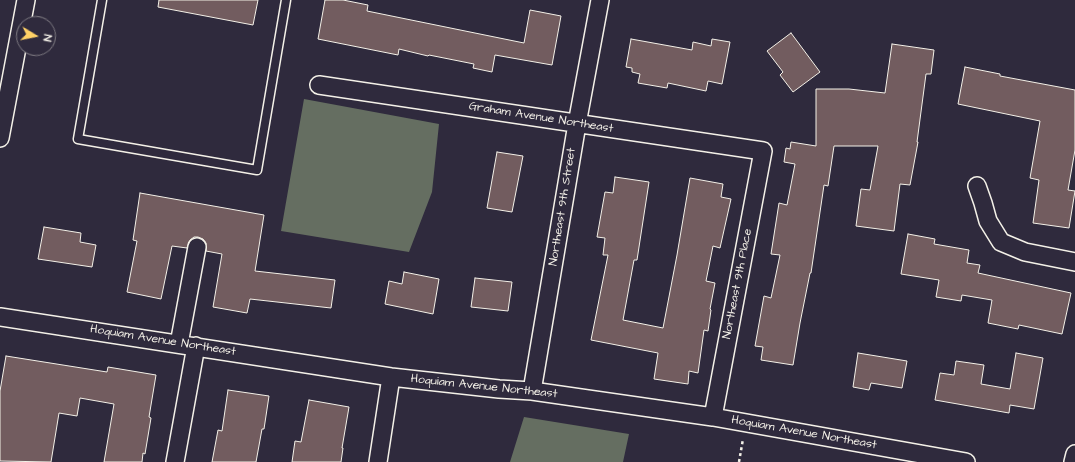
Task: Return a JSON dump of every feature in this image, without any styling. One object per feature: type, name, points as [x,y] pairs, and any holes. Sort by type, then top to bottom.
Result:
[{"type":"street","points":[[0,138],[26,0]]},
{"type":"street","name":"Northeast 9th Street","points":[[532,390],[577,124],[600,0]]},
{"type":"street","name":"Graham Avenue Northeast","points":[[319,85],[763,151]]},
{"type":"street","name":"Northeast 9th Place","points":[[713,417],[763,151]]},
{"type":"street","points":[[977,186],[988,221],[1001,242],[1025,252],[1075,262]]},
{"type":"street","points":[[179,344],[198,247]]},
{"type":"street","name":"Hoquiam Avenue Northeast","points":[[0,317],[392,377],[499,389],[532,390],[713,417],[966,462]]},
{"type":"street","points":[[175,462],[196,346]]},
{"type":"street","points":[[378,462],[392,377]]},
{"type":"street","points":[[1073,462],[1075,454]]},
{"type":"lane","points":[[102,0],[78,139],[257,170],[286,0]]},
{"type":"path","points":[[740,462],[746,422]]},
{"type":"green space","points":[[304,99],[439,124],[432,192],[409,252],[281,231]]},
{"type":"green space","points":[[524,417],[629,434],[623,462],[510,462]]},
{"type":"building","points":[[159,0],[258,0],[253,25],[158,7]]},
{"type":"building","points":[[325,0],[343,0],[368,5],[367,11],[524,43],[530,10],[561,16],[552,65],[495,55],[492,72],[473,68],[474,64],[399,49],[398,55],[318,39]]},
{"type":"building","points":[[791,33],[820,72],[793,92],[780,75],[783,72],[767,51]]},
{"type":"building","points":[[631,39],[692,50],[693,42],[711,46],[712,39],[730,42],[722,84],[708,81],[706,91],[668,83],[667,88],[638,83],[640,74],[632,72],[632,68],[626,67]]},
{"type":"building","points":[[892,44],[934,50],[931,74],[926,74],[918,142],[910,185],[900,184],[894,231],[856,226],[861,189],[870,190],[878,146],[834,146],[828,186],[824,185],[811,273],[793,365],[761,360],[763,347],[755,346],[764,296],[771,298],[780,255],[771,254],[779,203],[787,205],[795,164],[784,162],[786,148],[790,149],[791,142],[816,146],[816,89],[849,89],[885,93]]},
{"type":"building","points":[[965,67],[1000,74],[1000,76],[1075,90],[1075,150],[1068,190],[1075,191],[1069,228],[1033,223],[1039,180],[1030,178],[1040,121],[958,104]]},
{"type":"building","points":[[497,152],[523,156],[512,212],[487,208]]},
{"type":"building","points":[[615,177],[649,182],[637,260],[634,260],[623,320],[663,328],[690,178],[723,184],[721,197],[731,199],[720,248],[713,246],[706,281],[715,283],[708,331],[704,330],[698,373],[689,371],[688,384],[654,379],[658,353],[591,340],[608,255],[603,255],[605,238],[597,237],[605,192],[613,193]]},
{"type":"building","points":[[140,193],[264,215],[255,271],[335,280],[331,308],[250,299],[247,313],[213,307],[222,254],[206,251],[206,243],[203,239],[198,237],[194,237],[190,240],[187,248],[172,246],[161,299],[127,292],[137,241],[133,240]]},
{"type":"building","points":[[44,227],[81,233],[80,242],[96,245],[92,267],[38,259]]},
{"type":"building","points":[[908,234],[935,239],[934,244],[969,250],[967,263],[980,265],[978,273],[1071,293],[1062,334],[1019,325],[1018,329],[988,323],[992,300],[962,295],[961,301],[936,297],[939,280],[901,274]]},
{"type":"building","points":[[404,272],[439,279],[433,314],[385,304],[389,281],[402,284]]},
{"type":"building","points":[[475,278],[512,282],[508,311],[471,307]]},
{"type":"building","points":[[858,353],[907,361],[902,388],[871,383],[869,390],[853,387]]},
{"type":"building","points":[[1016,353],[1043,358],[1034,409],[1010,405],[1009,413],[935,400],[940,373],[954,375],[956,361],[984,365],[981,384],[1010,389]]},
{"type":"building","points":[[6,356],[107,372],[108,367],[156,375],[149,417],[151,418],[145,454],[143,453],[142,462],[104,462],[114,404],[80,398],[77,416],[59,413],[51,462],[0,461],[0,391]]},
{"type":"building","points":[[228,390],[269,396],[264,429],[262,429],[256,462],[212,462],[218,430],[222,431]]},
{"type":"building","points":[[309,400],[349,407],[341,462],[292,462],[295,441],[301,442]]}]
